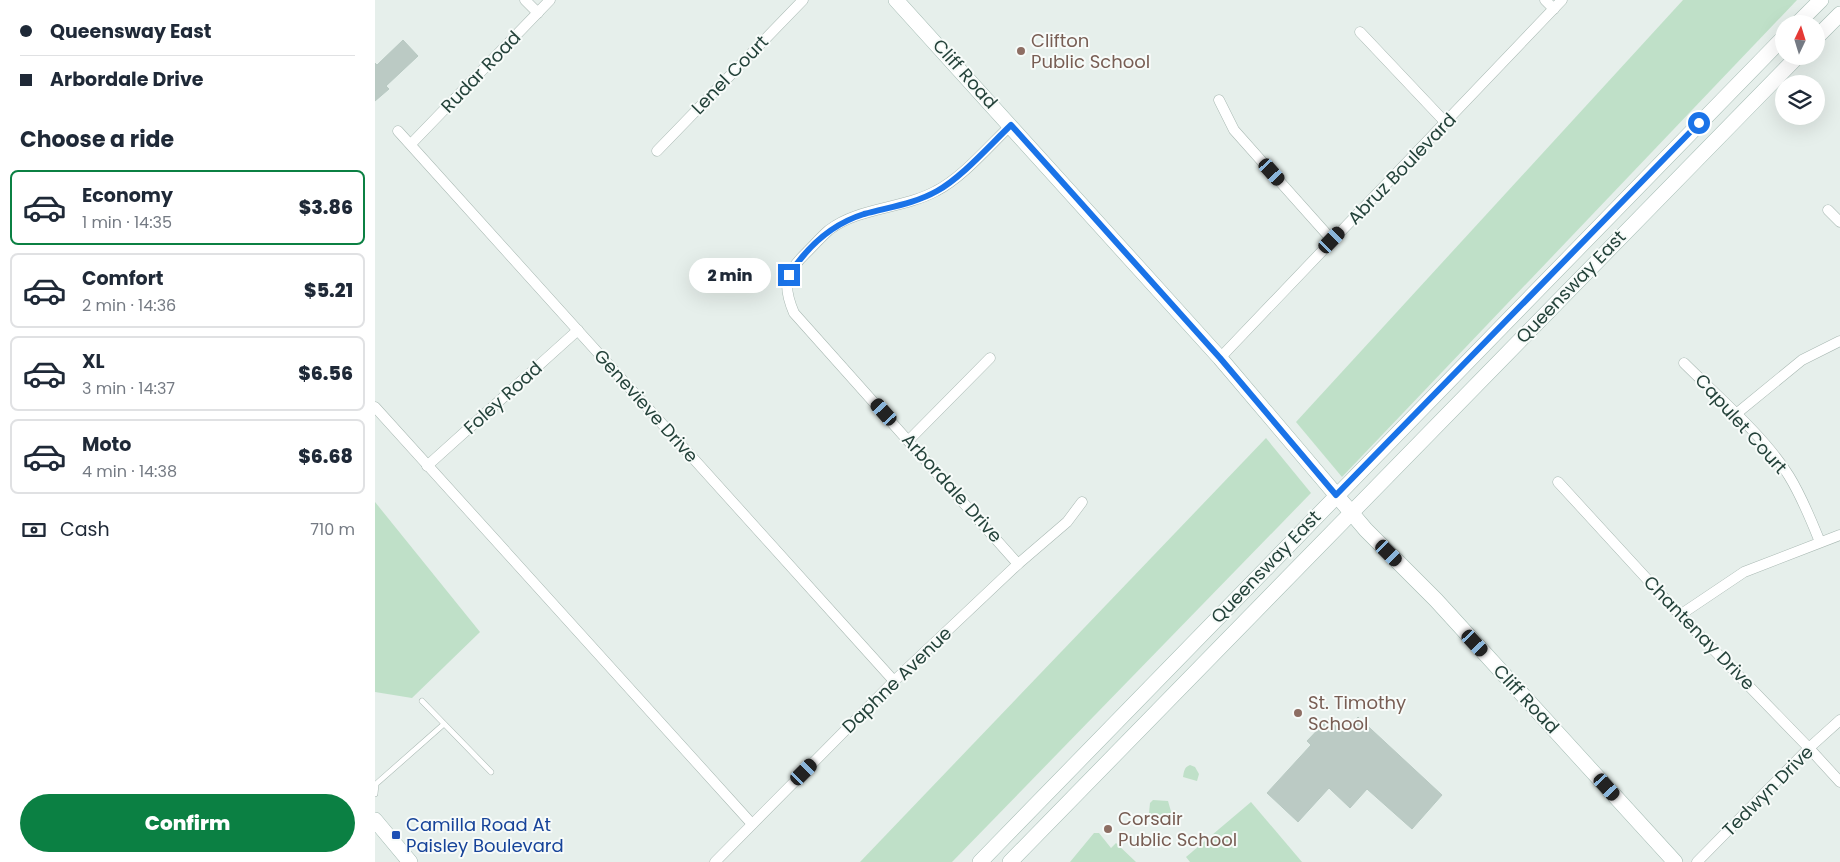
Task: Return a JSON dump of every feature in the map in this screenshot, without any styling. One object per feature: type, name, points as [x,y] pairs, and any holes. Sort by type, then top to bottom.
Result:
[{"type":"main road","name":"Cliff Road","points":[[896,0],[1220,358],[1351,513],[1443,607],[1675,862]]},
{"type":"main road","points":[[1806,15],[1821,0]]},
{"type":"main road","points":[[1825,29],[1840,14]]},
{"type":"main road","name":"Queensway East","points":[[980,862],[1775,46]]},
{"type":"main road","name":"Queensway East","points":[[1011,862],[1789,65]]},
{"type":"main road","points":[[375,820],[410,862]]},
{"type":"street","points":[[525,0],[538,13]]},
{"type":"street","name":"Rudar Road","points":[[411,144],[550,0]]},
{"type":"street","name":"Lenel Court","points":[[657,151],[803,0]]},
{"type":"street","points":[[1545,0],[1554,9]]},
{"type":"street","name":"Abruz Boulevard","points":[[1220,358],[1562,0]]},
{"type":"street","points":[[1360,32],[1446,123]]},
{"type":"street","points":[[1219,100],[1234,130],[1332,240]]},
{"type":"street","name":"Arbordale Drive","points":[[1011,125],[953,180],[937,191],[917,200],[862,215],[829,230],[800,259],[789,275],[786,288],[787,298],[794,312],[1018,564]]},
{"type":"street","name":"Genevieve Drive","points":[[398,131],[894,681]]},
{"type":"street","points":[[1828,210],[1840,222]]},
{"type":"street","name":"Foley Road","points":[[427,466],[578,330]]},
{"type":"street","points":[[1736,414],[1802,360],[1840,341]]},
{"type":"street","points":[[909,440],[990,358]]},
{"type":"street","name":"Capulet Court","points":[[1684,363],[1736,414],[1788,475],[1820,542]]},
{"type":"street","points":[[375,408],[752,824]]},
{"type":"street","name":"Chantenay Drive","points":[[1558,482],[1680,614],[1840,782]]},
{"type":"street","name":"Daphne Avenue","points":[[715,862],[894,681],[1018,564],[1067,522],[1082,502]]},
{"type":"street","points":[[1680,614],[1745,572],[1840,535]]},
{"type":"street","name":"Tedwyn Drive","points":[[1697,862],[1809,748],[1840,720]]},
{"type":"lane","points":[[422,701],[491,772]]},
{"type":"lane","points":[[375,794],[376,784],[444,724]]},
{"type":"green space","points":[[1683,0],[1797,0],[1783,15],[1775,15],[1775,23],[1342,477],[1296,422]]},
{"type":"green space","points":[[1266,438],[1311,493],[952,862],[860,862]]},
{"type":"green space","points":[[375,502],[480,632],[412,698],[375,692]]},
{"type":"green space","points":[[1190,765],[1195,767],[1199,774],[1197,781],[1183,777],[1185,768]]},
{"type":"green space","points":[[1153,800],[1168,801],[1172,815],[1157,822],[1149,813],[1150,803]]},
{"type":"green space","points":[[1251,802],[1302,862],[1190,862],[1186,857]]},
{"type":"green space","points":[[1094,833],[1099,833],[1111,848],[1116,843],[1136,862],[1070,862]]},
{"type":"building","points":[[403,40],[418,56],[386,86],[389,89],[375,101],[375,63],[377,65]]},
{"type":"building","points":[[1358,717],[1442,795],[1412,829],[1367,789],[1350,808],[1329,788],[1298,822],[1267,793],[1311,745],[1307,741],[1328,719],[1339,729],[1349,728]]},
{"type":"place","name":"Clifton Public School","points":[[1021,51]]},
{"type":"place","name":"St. Timothy School","points":[[1298,713]]},
{"type":"place","name":"Corsair Public School","points":[[1108,829]]},
{"type":"place","name":"Camilla Road At Paisley Boulevard","points":[[396,835]]},
{"type":"route","points":[[789,275],[800,259],[829,230],[862,215],[917,200],[937,191],[953,180],[1011,125],[1220,358],[1336,495],[1699,123]]}]
